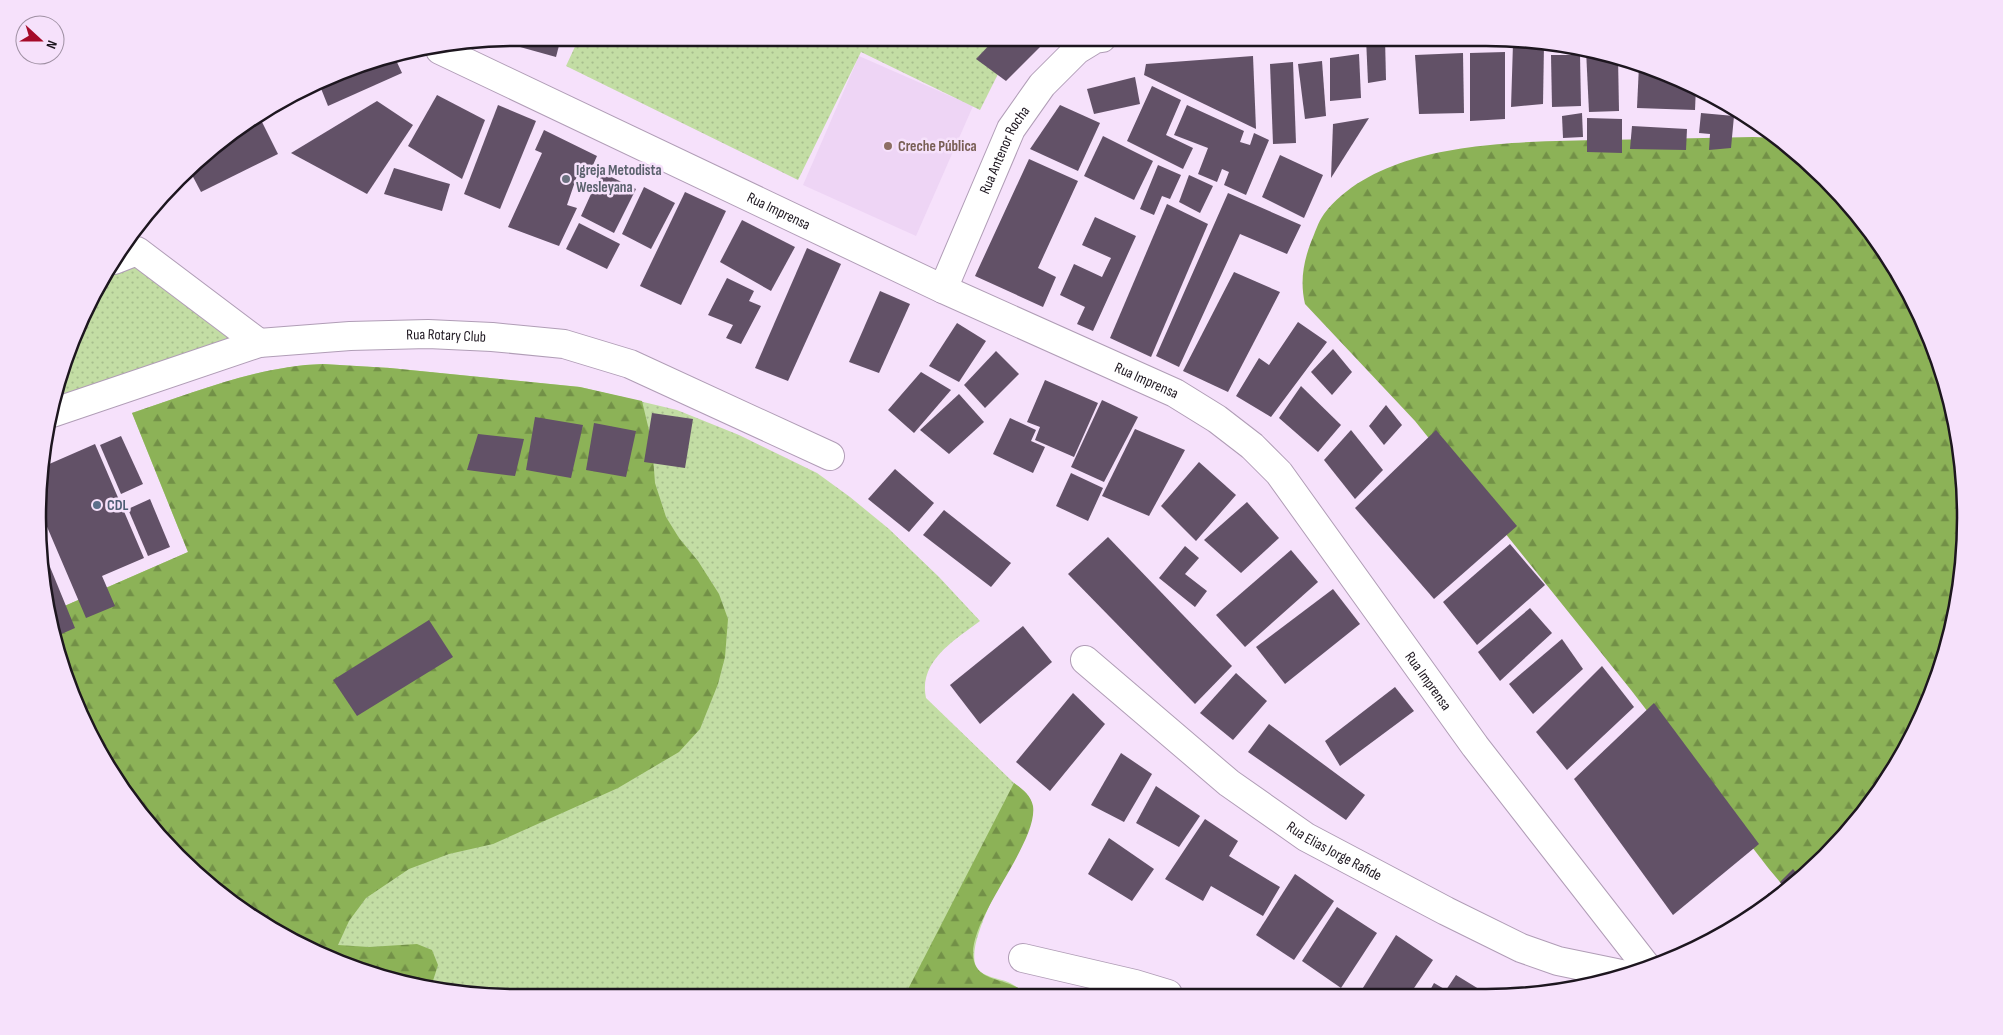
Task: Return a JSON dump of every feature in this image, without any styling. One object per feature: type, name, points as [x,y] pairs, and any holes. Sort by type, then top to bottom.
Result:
[{"type":"street","name":"Rua Antenor Rocha","points":[[943,289],[1011,129],[1042,85],[1077,50],[1084,46]]},
{"type":"street","name":"Rua Imprensa","points":[[444,52],[943,289],[1175,393],[1217,419],[1252,446],[1279,473],[1296,494],[1475,746],[1643,962]]},
{"type":"street","points":[[126,255],[138,251],[259,343]]},
{"type":"street","name":"Rua Rotary Club","points":[[59,411],[259,343],[350,336],[428,334],[492,337],[564,344],[630,364],[830,456]]},
{"type":"street","name":"Rua Elias Jorge Rafide","points":[[1085,660],[1229,782],[1306,837],[1446,911],[1521,948],[1558,961],[1611,972]]},
{"type":"street","points":[[1023,958],[1152,989]]},
{"type":"shaded area","name":"Creche Pública","points":[[859,56],[973,106],[916,236],[803,185]]},
{"type":"green space","points":[[575,46],[1012,46],[980,110],[861,52],[798,180],[566,66]]},
{"type":"green space","points":[[1763,137],[1819,184],[1859,231],[1894,282],[1921,337],[1932,366],[1948,426],[1956,487],[1957,518],[1953,579],[1941,639],[1921,698],[1894,753],[1840,828],[1819,851],[1781,884],[1631,690],[1415,421],[1305,304],[1303,273],[1311,242],[1324,214],[1349,189],[1380,171],[1416,158],[1454,150],[1533,142]]},
{"type":"green space","points":[[135,259],[247,341],[60,405],[71,366],[82,337],[109,282],[121,264]]},
{"type":"green space","points":[[323,364],[390,368],[580,387],[677,410],[739,435],[817,473],[889,529],[939,577],[980,621],[950,644],[933,662],[925,685],[926,698],[1025,792],[1031,800],[1032,816],[1030,824],[993,897],[977,939],[974,956],[977,968],[980,971],[1011,983],[1019,989],[518,989],[456,985],[396,973],[337,953],[282,926],[207,872],[163,828],[109,753],[82,698],[71,669],[55,610],[188,552],[132,413],[250,375],[298,366]]},
{"type":"green space","points":[[323,364],[390,368],[580,387],[642,401],[652,443],[655,483],[666,517],[719,594],[728,619],[725,657],[718,684],[700,729],[679,752],[618,788],[493,844],[449,854],[409,869],[366,898],[349,921],[338,945],[369,947],[417,944],[432,950],[438,965],[433,981],[366,964],[337,953],[282,926],[231,891],[184,851],[144,804],[109,753],[82,698],[71,669],[55,610],[188,552],[132,413],[250,375],[298,366]]},
{"type":"green space","points":[[1014,783],[1026,793],[1032,802],[1031,823],[1024,844],[986,912],[977,934],[973,953],[977,968],[981,973],[1020,989],[908,989]]},
{"type":"building","points":[[520,46],[559,46],[556,57]]},
{"type":"building","points":[[988,46],[1041,46],[1006,81],[976,59]]},
{"type":"building","points":[[1366,46],[1385,46],[1386,80],[1368,83]]},
{"type":"building","points":[[1513,47],[1544,50],[1543,104],[1511,107]]},
{"type":"building","points":[[1505,52],[1505,119],[1470,121],[1470,53]]},
{"type":"building","points":[[1463,53],[1464,113],[1419,114],[1415,55]]},
{"type":"building","points":[[1359,54],[1361,98],[1330,101],[1330,58]]},
{"type":"building","points":[[1551,55],[1580,56],[1581,106],[1552,107]]},
{"type":"building","points":[[1253,56],[1256,129],[1144,75],[1146,64]]},
{"type":"building","points":[[1586,57],[1618,65],[1619,111],[1589,112]]},
{"type":"building","points":[[1322,61],[1326,116],[1305,119],[1298,64]]},
{"type":"building","points":[[397,62],[402,73],[328,106],[321,89],[366,71]]},
{"type":"building","points":[[1293,62],[1296,143],[1273,144],[1270,64]]},
{"type":"building","points":[[1639,72],[1696,96],[1695,110],[1637,108]]},
{"type":"building","points":[[1135,77],[1140,104],[1094,114],[1087,89]]},
{"type":"building","points":[[1152,86],[1181,100],[1166,135],[1193,148],[1183,169],[1127,141]]},
{"type":"building","points":[[437,95],[485,120],[462,179],[408,146]]},
{"type":"building","points":[[377,101],[413,125],[367,194],[291,153]]},
{"type":"building","points":[[498,105],[536,121],[500,209],[464,194]]},
{"type":"building","points":[[1060,105],[1100,123],[1078,171],[1030,149]]},
{"type":"building","points":[[1187,105],[1244,131],[1240,142],[1250,145],[1254,133],[1269,140],[1246,195],[1224,185],[1229,172],[1222,169],[1217,182],[1198,174],[1208,148],[1174,135]]},
{"type":"building","points":[[1582,113],[1583,137],[1563,138],[1562,116]]},
{"type":"building","points":[[1701,113],[1734,117],[1731,148],[1709,150],[1710,134],[1699,133]]},
{"type":"building","points":[[1369,118],[1331,178],[1333,124]]},
{"type":"building","points":[[1587,118],[1622,119],[1622,153],[1587,152]]},
{"type":"building","points":[[262,122],[278,154],[201,192],[193,176],[231,144]]},
{"type":"building","points":[[1632,126],[1687,129],[1686,150],[1630,149]]},
{"type":"building","points":[[544,130],[597,156],[589,174],[579,170],[567,205],[577,208],[559,246],[508,227],[542,153],[535,150]]},
{"type":"building","points":[[1103,136],[1153,161],[1134,200],[1084,176]]},
{"type":"building","points":[[1280,155],[1323,175],[1304,218],[1262,197]]},
{"type":"building","points":[[1029,159],[1078,181],[1038,268],[1056,277],[1043,307],[975,276]]},
{"type":"building","points":[[1158,165],[1181,175],[1170,199],[1162,196],[1154,215],[1140,209]]},
{"type":"building","points":[[394,168],[450,184],[442,211],[384,194]]},
{"type":"building","points":[[601,172],[636,189],[614,233],[581,216]]},
{"type":"building","points":[[1189,175],[1213,186],[1200,213],[1179,202]]},
{"type":"building","points":[[644,187],[675,203],[651,249],[622,234]]},
{"type":"building","points":[[685,192],[726,211],[681,305],[640,286]]},
{"type":"building","points":[[1228,193],[1301,225],[1287,254],[1240,234],[1179,367],[1156,356]]},
{"type":"building","points":[[1167,204],[1208,224],[1151,357],[1110,338]]},
{"type":"building","points":[[1095,217],[1136,236],[1093,331],[1077,324],[1085,307],[1060,295],[1074,264],[1102,277],[1111,258],[1082,245]]},
{"type":"building","points":[[742,220],[795,247],[771,291],[720,262]]},
{"type":"building","points":[[579,223],[620,244],[607,269],[566,249]]},
{"type":"building","points":[[807,248],[841,264],[788,381],[755,368]]},
{"type":"building","points":[[1234,272],[1280,292],[1228,392],[1183,371]]},
{"type":"building","points":[[727,278],[754,291],[749,301],[761,306],[741,344],[726,338],[733,325],[708,315]]},
{"type":"building","points":[[880,291],[910,304],[879,373],[849,362]]},
{"type":"building","points":[[1298,322],[1327,342],[1271,417],[1236,396],[1259,358],[1269,365]]},
{"type":"building","points":[[957,323],[986,341],[959,382],[929,366]]},
{"type":"building","points":[[1333,349],[1352,372],[1332,395],[1311,372]]},
{"type":"building","points":[[996,351],[1019,374],[985,408],[964,385]]},
{"type":"building","points":[[921,372],[951,390],[914,433],[888,410]]},
{"type":"building","points":[[1045,380],[1098,403],[1074,457],[1035,440],[1040,427],[1027,422]]},
{"type":"building","points":[[1301,386],[1341,425],[1318,452],[1279,418]]},
{"type":"building","points":[[959,394],[984,422],[949,454],[920,430]]},
{"type":"building","points":[[1102,400],[1138,417],[1104,482],[1071,467]]},
{"type":"building","points":[[1386,405],[1402,425],[1384,445],[1369,426]]},
{"type":"building","points":[[652,413],[693,419],[685,468],[644,462]]},
{"type":"building","points":[[535,417],[583,425],[571,478],[526,470]]},
{"type":"building","points":[[1010,418],[1036,430],[1031,441],[1045,447],[1033,473],[993,454]]},
{"type":"building","points":[[594,423],[636,431],[626,477],[586,470]]},
{"type":"building","points":[[1135,429],[1185,450],[1149,516],[1102,496]]},
{"type":"building","points":[[1351,430],[1383,470],[1355,499],[1324,460]]},
{"type":"building","points":[[1436,430],[1517,526],[1434,599],[1355,508]]},
{"type":"building","points":[[478,434],[524,439],[515,476],[467,470]]},
{"type":"building","points":[[121,436],[143,484],[121,494],[100,445]]},
{"type":"building","points":[[95,444],[144,558],[102,576],[115,606],[86,618],[46,525],[49,464]]},
{"type":"building","points":[[1199,462],[1236,495],[1196,541],[1161,506]]},
{"type":"building","points":[[895,469],[934,503],[909,532],[868,499]]},
{"type":"building","points":[[1071,473],[1103,488],[1088,521],[1056,506]]},
{"type":"building","points":[[150,499],[170,547],[148,556],[128,509]]},
{"type":"building","points":[[1247,502],[1279,538],[1241,573],[1204,540]]},
{"type":"building","points":[[944,510],[1011,563],[991,587],[923,535]]},
{"type":"building","points":[[1108,537],[1232,666],[1195,704],[1068,574]]},
{"type":"building","points":[[1510,544],[1545,585],[1477,645],[1443,602]]},
{"type":"building","points":[[1185,546],[1199,558],[1185,574],[1207,591],[1195,607],[1159,578]]},
{"type":"building","points":[[1291,550],[1318,582],[1245,647],[1216,615]]},
{"type":"building","points":[[48,563],[75,628],[61,634]]},
{"type":"building","points":[[1333,589],[1360,624],[1285,684],[1256,647]]},
{"type":"building","points":[[1530,608],[1552,633],[1500,681],[1478,652]]},
{"type":"building","points":[[429,620],[453,657],[357,716],[333,680]]},
{"type":"building","points":[[1023,626],[1052,662],[980,724],[950,685]]},
{"type":"building","points":[[1562,639],[1583,669],[1533,714],[1509,684]]},
{"type":"building","points":[[1602,666],[1634,707],[1567,770],[1536,732]]},
{"type":"building","points":[[1236,673],[1267,701],[1233,740],[1200,713]]},
{"type":"building","points":[[1395,687],[1414,711],[1340,766],[1325,741]]},
{"type":"building","points":[[1073,693],[1105,724],[1050,791],[1016,762]]},
{"type":"building","points":[[1654,703],[1759,844],[1673,915],[1574,779]]},
{"type":"building","points":[[1269,724],[1365,795],[1346,820],[1248,752]]},
{"type":"building","points":[[1121,753],[1152,774],[1124,822],[1091,805]]},
{"type":"building","points":[[1156,786],[1200,816],[1179,847],[1136,823]]},
{"type":"building","points":[[1205,819],[1238,841],[1229,856],[1280,887],[1263,916],[1211,886],[1203,901],[1165,879]]},
{"type":"building","points":[[1109,838],[1154,869],[1132,901],[1088,874]]},
{"type":"building","points":[[1793,869],[1796,872],[1781,884],[1780,882]]},
{"type":"building","points":[[1295,874],[1334,901],[1294,960],[1256,935]]},
{"type":"building","points":[[1337,907],[1377,933],[1341,988],[1302,961]]},
{"type":"building","points":[[1396,935],[1433,960],[1413,989],[1362,989]]},
{"type":"building","points":[[1456,975],[1479,989],[1447,989]]},
{"type":"building","points":[[1434,983],[1444,989],[1431,989]]},
{"type":"place","name":"Creche Pública","points":[[888,146]]},
{"type":"place","name":"Igreja Metodista Wesleyana","points":[[566,179]]},
{"type":"place","name":"CDL","points":[[97,505]]}]
